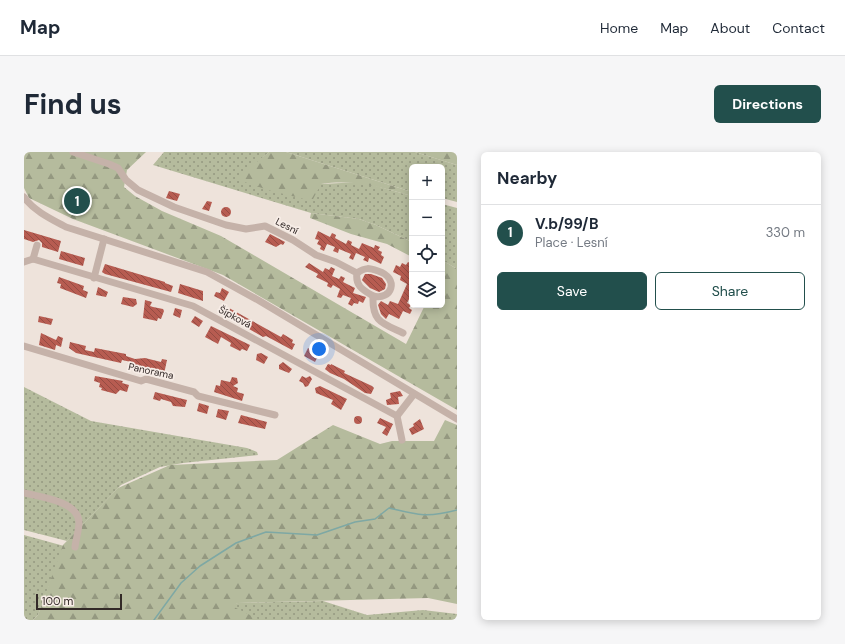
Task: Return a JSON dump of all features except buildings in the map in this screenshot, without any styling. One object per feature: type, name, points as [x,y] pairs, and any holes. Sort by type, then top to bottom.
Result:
[{"type":"street","name":"Lesní","points":[[73,152],[118,168],[126,180],[138,190],[174,207],[226,225],[246,229],[265,226],[293,240],[316,255],[357,273]]},
{"type":"street","points":[[24,197],[28,204],[45,216],[66,227],[207,272],[258,300],[457,419]]},
{"type":"street","points":[[94,278],[104,239]]},
{"type":"street","points":[[33,260],[37,245]]},
{"type":"street","name":"Šípková","points":[[24,262],[33,260],[193,306],[397,416]]},
{"type":"street","points":[[366,268],[371,268],[384,273],[390,278],[392,286],[390,290],[381,297],[373,296],[364,291],[358,285],[357,273],[366,268]]},
{"type":"street","points":[[373,296],[373,310],[378,320],[403,332]]},
{"type":"street","name":"Panorama","points":[[24,346],[133,379],[141,381],[146,379],[194,392],[198,396],[275,415]]},
{"type":"street","points":[[402,440],[397,416],[414,394]]},
{"type":"street","points":[[24,493],[58,501],[69,506],[76,512],[79,521],[75,547]]},
{"type":"green space","points":[[24,152],[146,152],[127,170],[124,187],[135,196],[162,211],[221,236],[406,344],[424,308],[445,308],[445,262],[457,269],[457,410],[223,275],[73,219],[29,198],[24,188]]},
{"type":"green space","points":[[164,152],[269,152],[253,166],[321,184],[362,182],[409,195],[409,241],[376,225],[359,219],[311,213],[153,165]]},
{"type":"green space","points":[[269,152],[286,152],[409,191],[409,195],[367,185],[345,182],[321,184],[312,201],[268,190],[236,179]]},
{"type":"green space","points":[[286,152],[415,152],[457,165],[457,202],[445,199],[445,164],[409,164],[409,191]]},
{"type":"green space","points":[[415,152],[457,152],[457,165]]},
{"type":"green space","points":[[445,205],[457,208],[457,269],[445,262]]},
{"type":"green space","points":[[311,213],[359,219],[376,225],[409,241],[409,255],[387,244],[351,234],[310,218]]},
{"type":"green space","points":[[24,387],[91,421],[247,448],[257,452],[258,455],[160,467],[121,485],[67,541],[24,530]]},
{"type":"green space","points":[[445,420],[457,425],[457,604],[428,598],[238,603],[232,606],[260,620],[33,620],[38,615],[63,545],[118,488],[170,465],[277,460],[333,425],[380,444],[392,441],[434,441]]},
{"type":"green space","points":[[24,535],[64,546],[38,615],[33,620],[24,620]]},
{"type":"green space","points":[[323,601],[367,615],[423,610],[457,614],[457,620],[180,620],[238,603]]},
{"type":"waterway","points":[[154,620],[181,583],[200,566],[236,543],[266,532],[317,535],[355,522],[375,519],[389,508],[423,515],[457,510]]},
{"type":"place","name":"V.b/99/B","points":[[77,201]]}]
